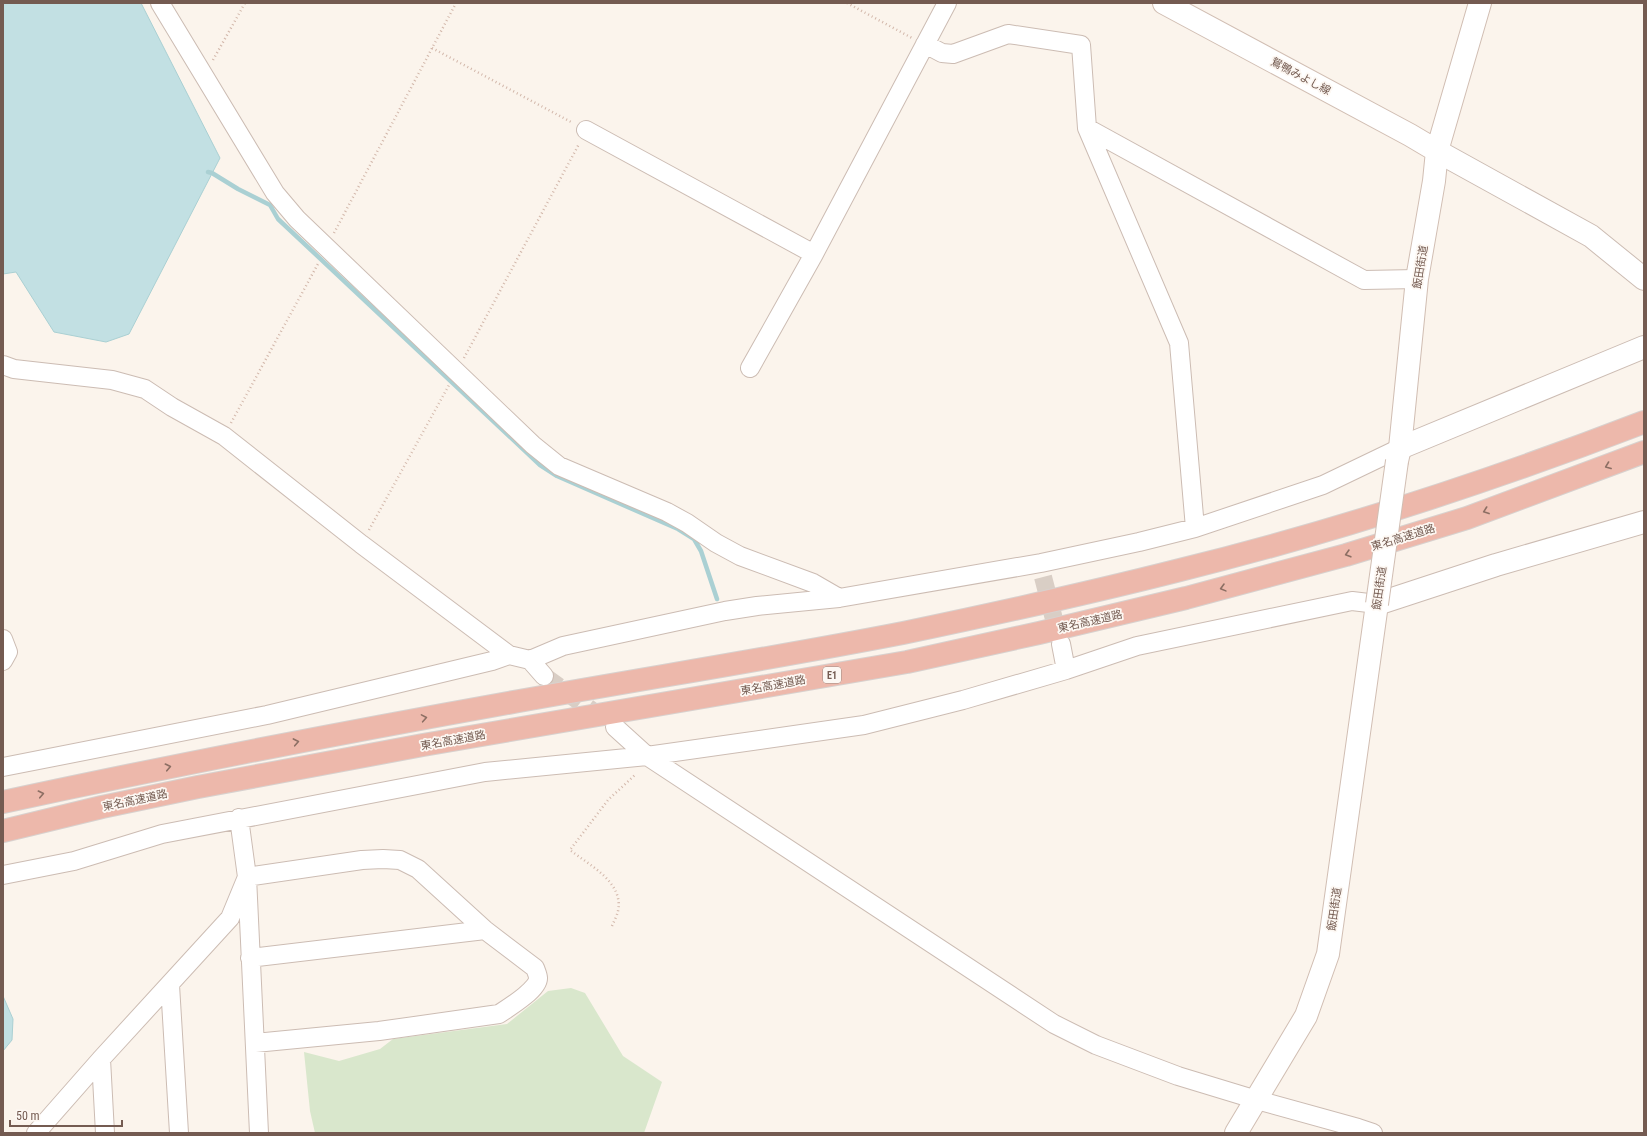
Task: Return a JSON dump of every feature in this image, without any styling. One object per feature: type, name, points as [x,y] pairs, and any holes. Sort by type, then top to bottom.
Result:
[{"type":"highway","points":[[3,802],[184,764],[353,731],[740,663],[901,633],[1033,605],[1179,570],[1340,527],[1556,456],[1644,422]]},
{"type":"highway","name":"東名高速道路","points":[[3,831],[102,807],[198,787],[423,745],[907,662],[1039,633],[1186,598],[1346,555],[1467,518],[1644,452]]},
{"type":"main road","name":"鴛鴨みよし線","points":[[1164,3],[1410,134],[1437,151],[1591,236],[1644,279]]},
{"type":"main road","name":"飯田街道","points":[[1236,1133],[1306,1016],[1328,954],[1398,455],[1417,279],[1434,181],[1437,151],[1480,3]]},
{"type":"main road","points":[[1398,455],[1644,347]]},
{"type":"main road","points":[[1377,604],[1496,565],[1644,522]]},
{"type":"street","points":[[160,3],[275,193],[297,219],[533,444],[559,466],[666,512],[687,523],[716,543],[740,556],[814,583],[839,598]]},
{"type":"street","points":[[750,368],[814,254],[946,3]]},
{"type":"street","points":[[925,44],[942,53],[953,54],[1008,34],[1081,45],[1087,128],[1179,343],[1195,528]]},
{"type":"street","points":[[1087,128],[1364,280],[1417,279]]},
{"type":"street","points":[[586,130],[814,254]]},
{"type":"street","points":[[3,365],[14,369],[112,380],[145,389],[172,407],[224,436],[361,544],[509,655],[530,660],[544,676]]},
{"type":"street","points":[[530,660],[563,646],[724,611],[757,606],[839,598],[1042,570],[1139,542],[1195,528],[1323,485],[1398,455]]},
{"type":"street","points":[[3,875],[74,861],[162,834],[484,772],[648,756],[864,725],[963,700],[1066,670],[1137,646],[1352,601],[1377,604]]},
{"type":"street","points":[[3,639],[8,652],[7,656],[3,660]]},
{"type":"street","points":[[1060,644],[1066,670]]},
{"type":"street","points":[[3,767],[267,715],[376,690],[492,661],[509,655]]},
{"type":"street","points":[[615,727],[648,756],[1054,1024],[1096,1045],[1178,1076],[1373,1133]]},
{"type":"street","points":[[239,818],[247,877],[259,1133]]},
{"type":"street","points":[[247,877],[362,860],[400,860],[418,869],[485,930],[535,968],[539,978],[536,986],[499,1014],[379,1030],[255,1043]]},
{"type":"street","points":[[36,1133],[101,1059],[230,918],[247,877]]},
{"type":"street","points":[[250,958],[485,930]]},
{"type":"street","points":[[170,985],[179,1133]]},
{"type":"street","points":[[101,1059],[105,1133]]},
{"type":"path","points":[[204,75],[244,3]]},
{"type":"path","points":[[224,436],[456,3]]},
{"type":"path","points":[[847,3],[925,44]]},
{"type":"path","points":[[361,544],[457,371],[586,130],[432,48]]},
{"type":"path","points":[[612,926],[618,911],[617,891],[611,882],[570,850],[608,800],[642,768],[648,756]]},
{"type":"green space","points":[[571,988],[585,993],[623,1056],[662,1082],[644,1133],[315,1133],[310,1111],[304,1052],[339,1061],[380,1049],[393,1039],[507,1024],[548,991]]},
{"type":"water","points":[[3,3],[141,3],[220,158],[129,334],[106,342],[54,332],[16,272],[3,274]]},
{"type":"water","points":[[3,996],[13,1019],[12,1040],[3,1051]]},
{"type":"waterway","points":[[208,172],[270,205],[278,219],[540,465],[557,476],[678,529],[694,539],[701,551],[717,599]]},
{"type":"tunnel","points":[[1043,577],[1060,642]]},
{"type":"tunnel","points":[[544,676],[605,720]]}]
